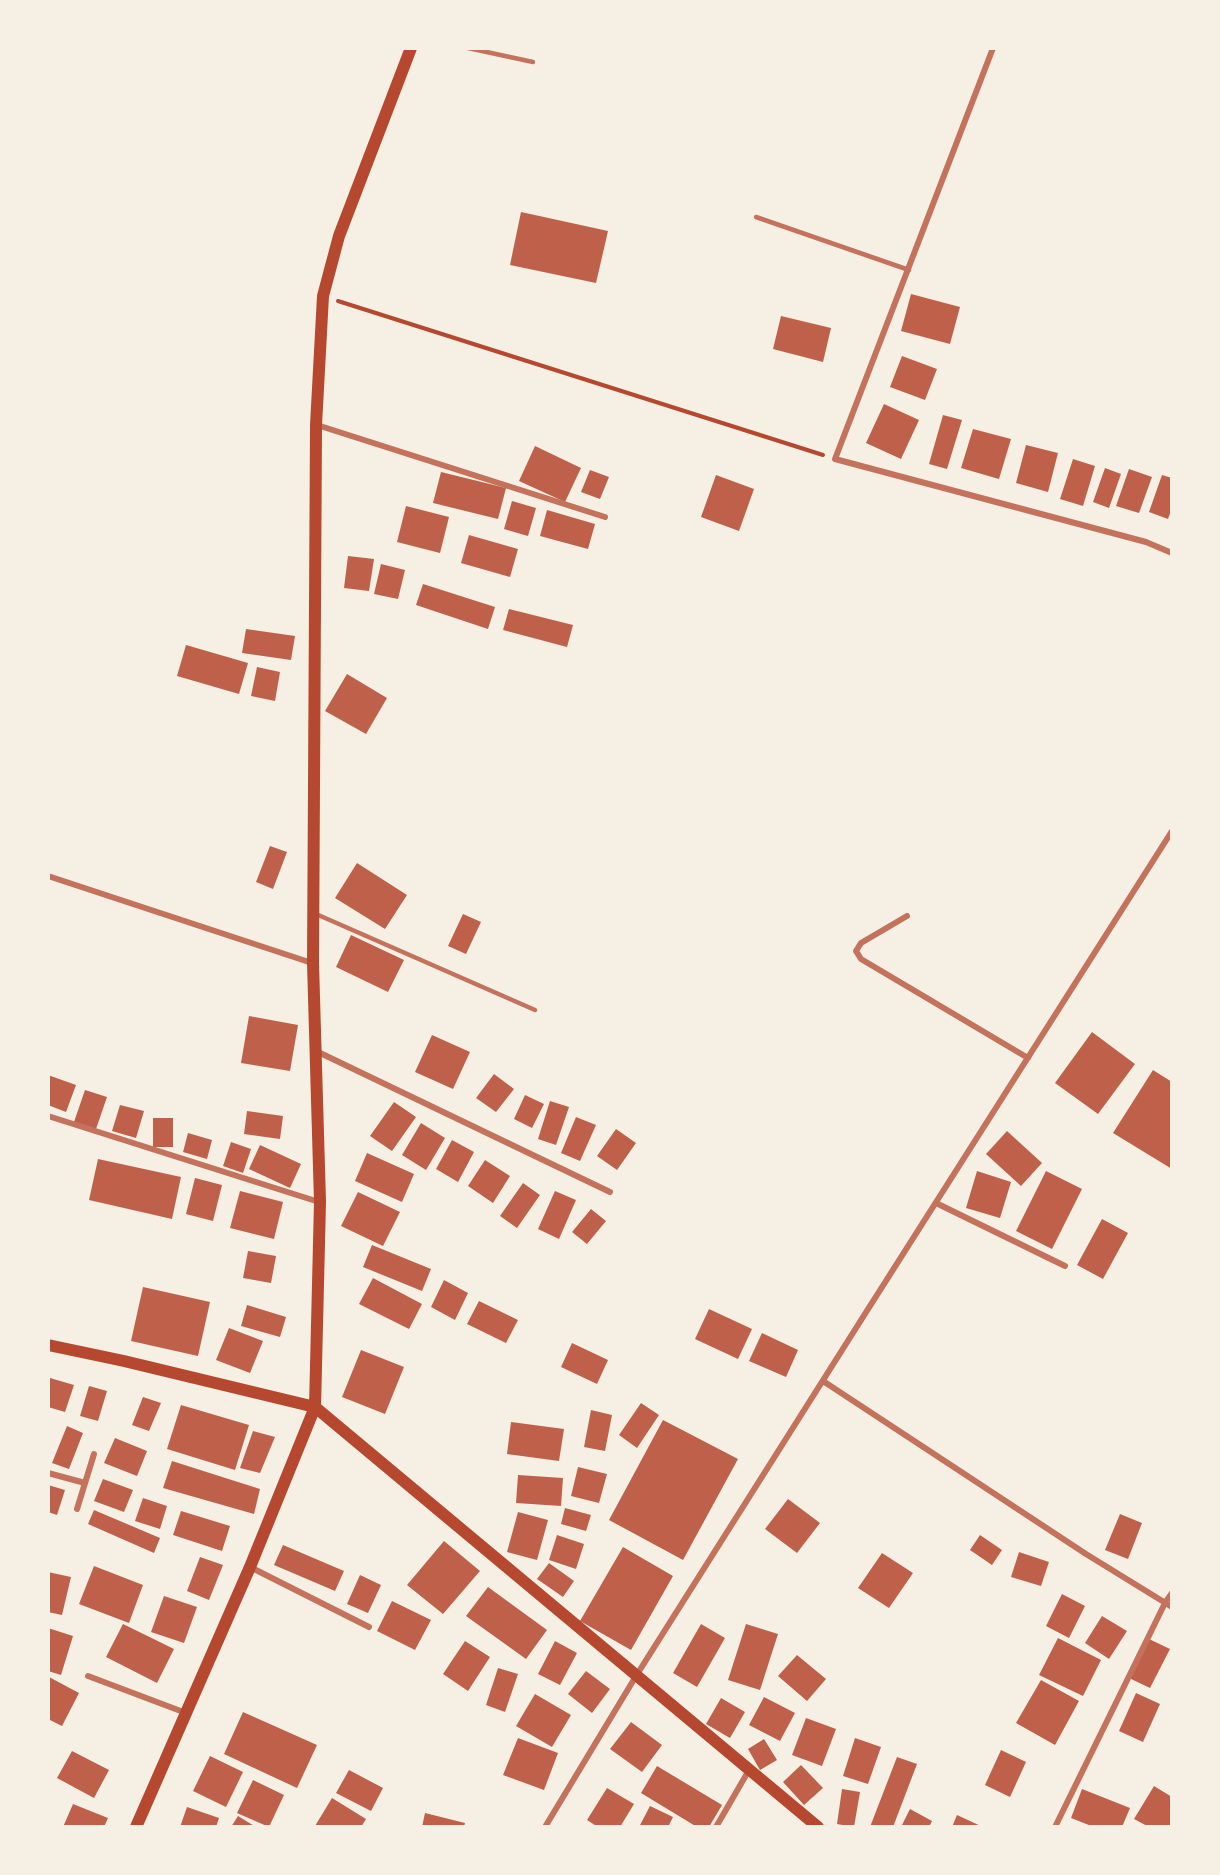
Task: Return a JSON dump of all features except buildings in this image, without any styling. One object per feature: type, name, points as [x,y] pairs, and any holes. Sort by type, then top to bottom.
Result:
[{"type":"main road","points":[[136,1827],[188,1714],[315,1407],[320,1202],[313,963],[316,425],[323,296],[339,236],[411,48]]},
{"type":"main road","points":[[48,1346],[124,1360],[315,1407],[818,1827]]},
{"type":"street","points":[[993,48],[977,95],[835,459],[1171,550]]},
{"type":"street","points":[[316,425],[604,517]]},
{"type":"street","points":[[545,1827],[636,1676],[1172,831]]},
{"type":"street","points":[[48,876],[313,963]]},
{"type":"street","points":[[907,916],[861,943],[856,951],[861,959],[1028,1058]]},
{"type":"street","points":[[316,1051],[610,1192]]},
{"type":"street","points":[[48,1116],[320,1202]]},
{"type":"street","points":[[936,1203],[1065,1266]]},
{"type":"street","points":[[823,1381],[1086,1554],[1172,1607]]},
{"type":"street","points":[[77,1509],[94,1454]]},
{"type":"street","points":[[48,1473],[84,1483]]},
{"type":"street","points":[[250,1567],[369,1628]]},
{"type":"street","points":[[1055,1827],[1172,1593]]},
{"type":"street","points":[[88,1676],[188,1714]]},
{"type":"street","points":[[716,1827],[749,1770]]},
{"type":"lane","points":[[468,48],[533,62]]},
{"type":"lane","points":[[756,217],[909,270]]},
{"type":"lane","points":[[313,912],[535,1010]]},
{"type":"path","points":[[323,296],[835,459]]}]
